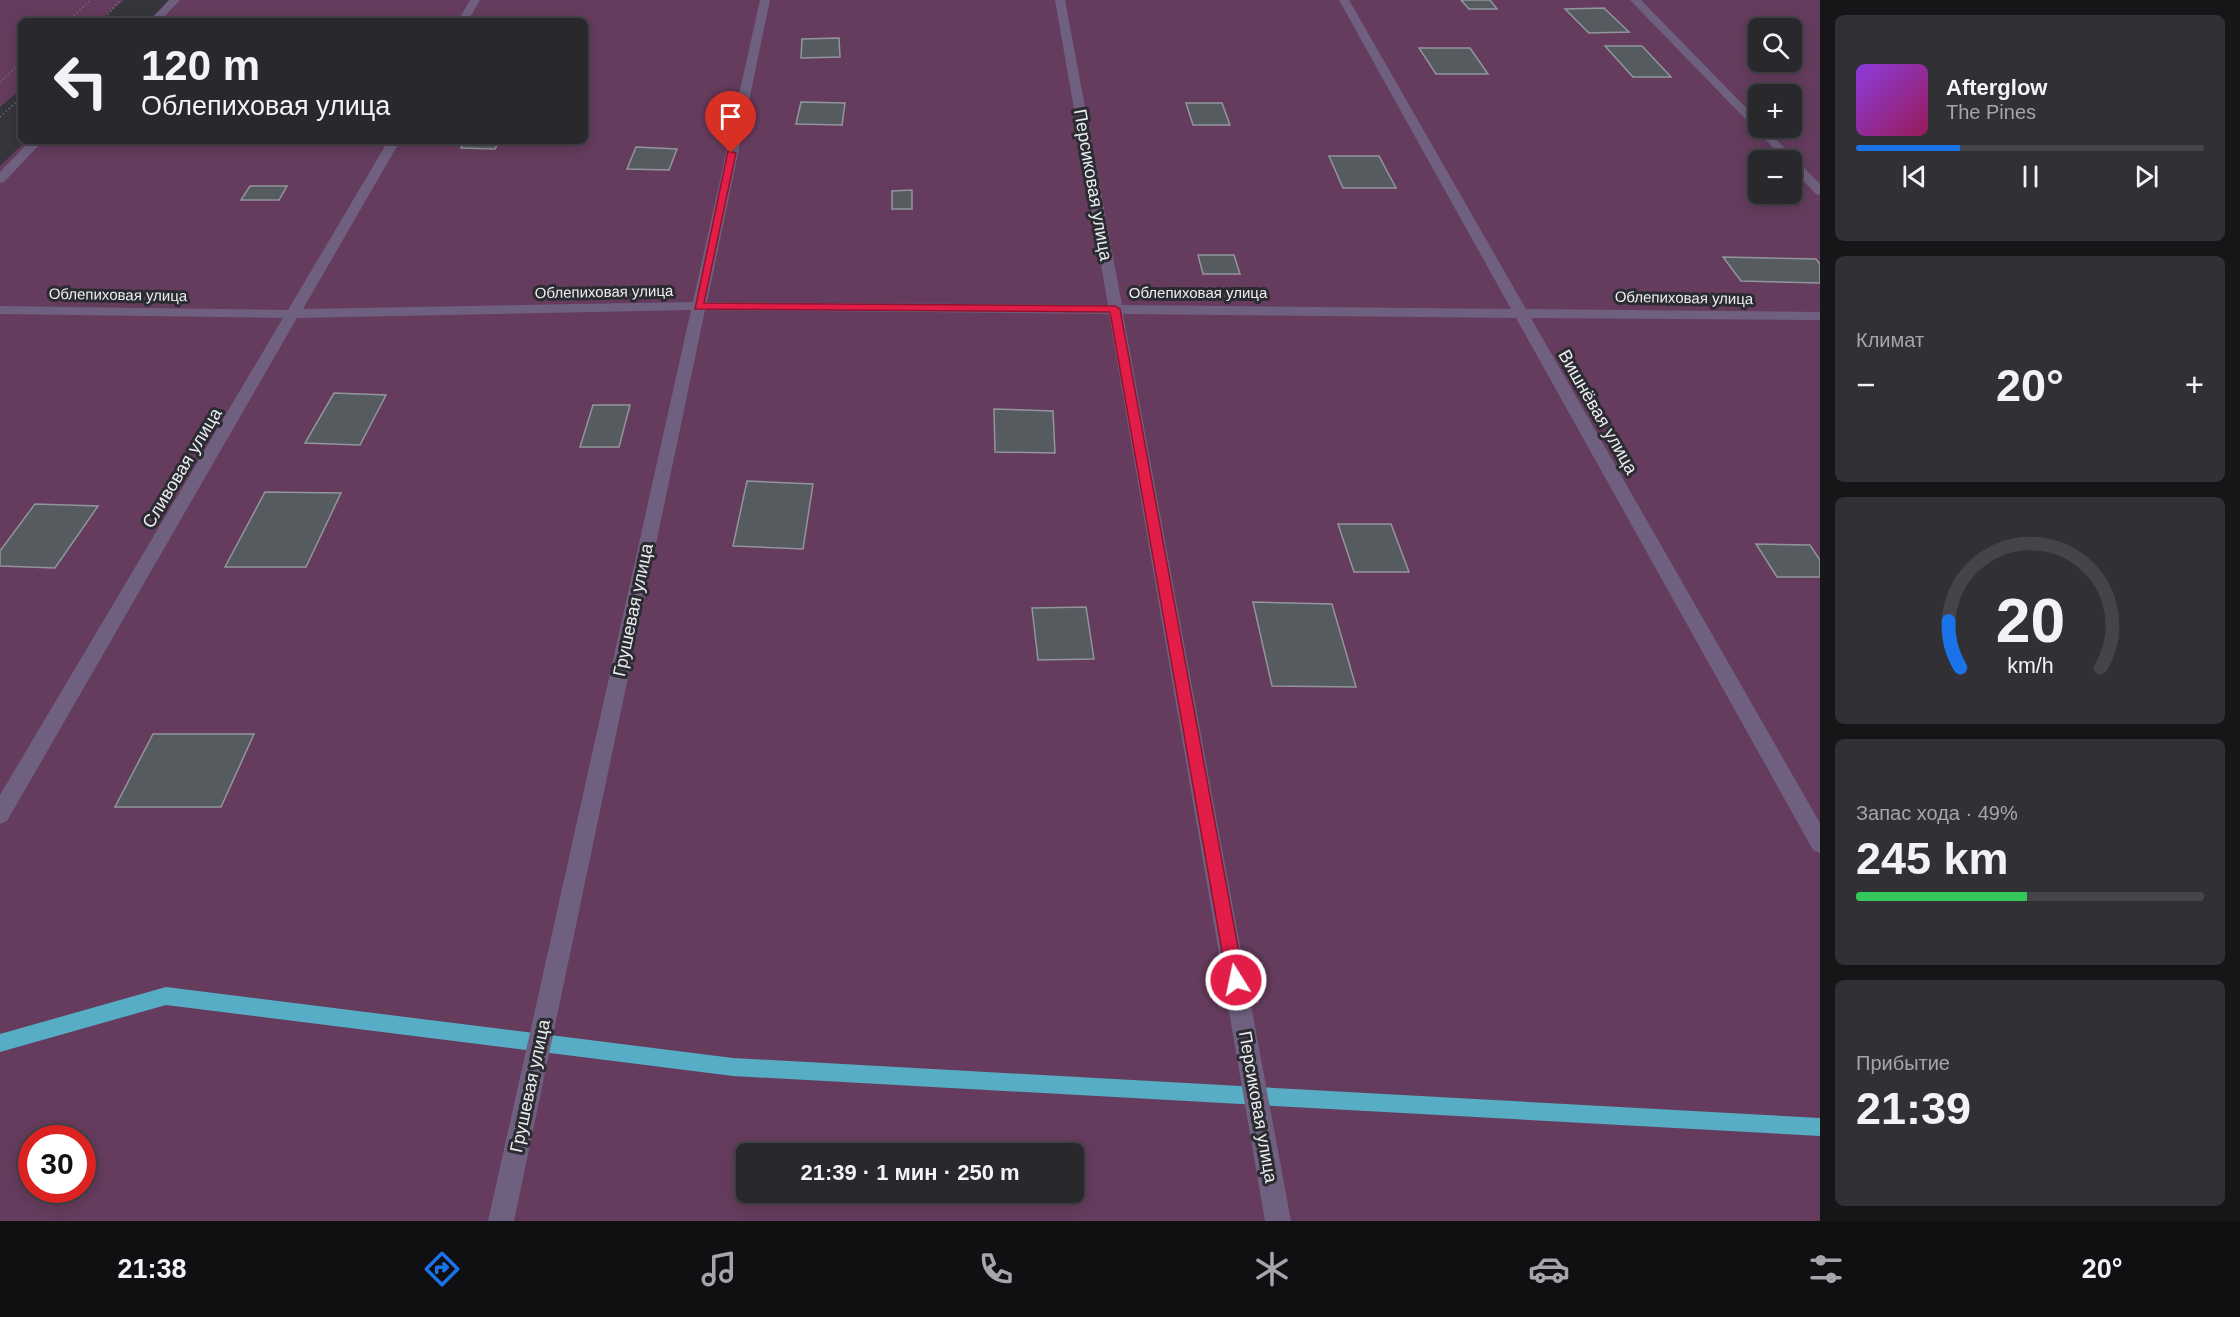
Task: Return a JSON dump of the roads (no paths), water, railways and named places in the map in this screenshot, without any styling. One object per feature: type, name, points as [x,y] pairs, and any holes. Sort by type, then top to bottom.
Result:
[{"type":"street","points":[[157,18],[175,0]]},
{"type":"street","points":[[465,18],[475,0]]},
{"type":"street","name":"Грушевая улица","points":[[501,1221],[765,0]]},
{"type":"street","name":"Персиковая улица","points":[[1060,0],[1278,1221]]},
{"type":"street","name":"Вишнёвая улица","points":[[1344,0],[1820,843]]},
{"type":"street","points":[[1635,0],[1748,117]]},
{"type":"street","points":[[1769,138],[1780,150]]},
{"type":"street","points":[[0,179],[34,144]]},
{"type":"street","name":"Сливовая улица","points":[[0,814],[295,314],[392,144]]},
{"type":"street","points":[[1802,172],[1820,191]]},
{"type":"street","name":"Облепиховая улица","points":[[0,310],[295,314],[698,306],[1820,316]]},
{"type":"waterway","points":[[0,1043],[166,996],[733,1067],[1820,1127]]}]
